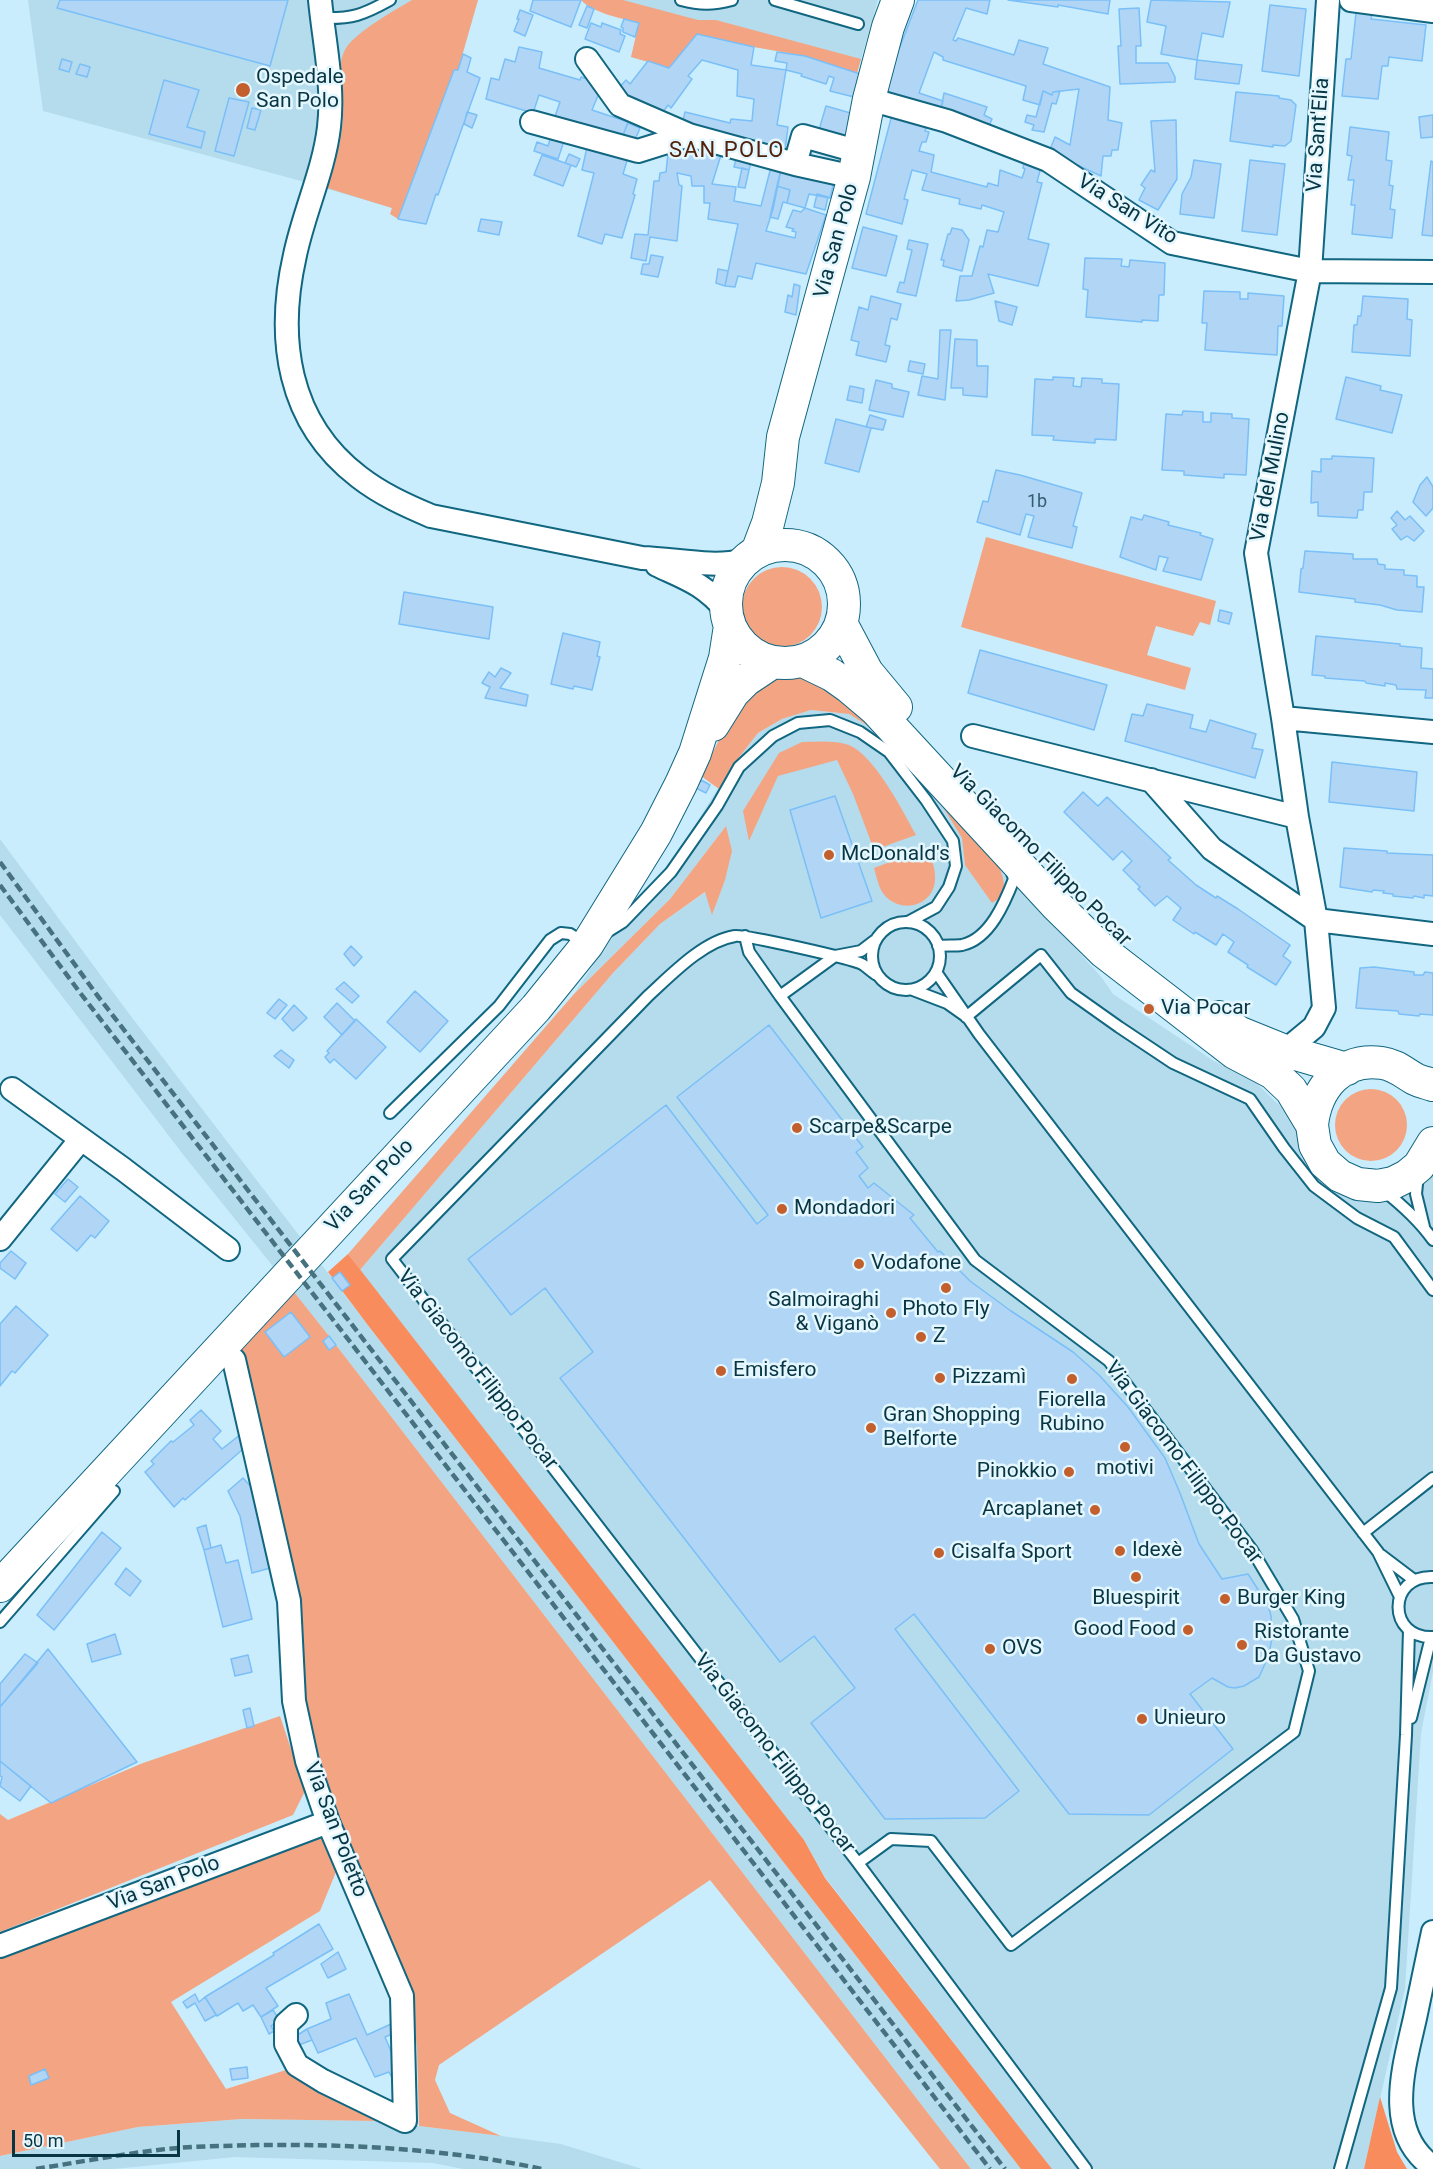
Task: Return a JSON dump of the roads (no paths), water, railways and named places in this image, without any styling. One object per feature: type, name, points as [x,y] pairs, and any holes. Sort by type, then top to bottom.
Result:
[{"type":"main road","name":"Via San Polo","points":[[695,753],[724,658],[728,618],[727,592],[733,576],[750,557],[768,522],[778,483],[783,437],[857,165],[869,99],[888,27],[898,0]]},
{"type":"main road","name":"Via San Polo","points":[[778,483],[789,516],[809,550]]},
{"type":"main road","name":"Via San Polo","points":[[0,1586],[536,1008],[587,945],[656,833],[695,753],[733,693],[746,680],[788,661],[819,652],[832,639],[841,623],[844,609],[843,595],[839,580],[822,558],[809,550],[792,545],[774,546],[750,557]]},
{"type":"main road","points":[[728,618],[747,649],[759,657],[788,661]]},
{"type":"main road","name":"Via Giacomo Filippo Pocar","points":[[841,623],[857,655],[879,689],[1118,939],[1238,1032],[1286,1051],[1347,1069]]},
{"type":"main road","name":"Via Giacomo Filippo Pocar","points":[[788,661],[832,675],[875,709],[1055,903],[1104,952],[1235,1053],[1273,1073],[1291,1090],[1312,1125]]},
{"type":"main road","name":"Via Giacomo Filippo Pocar","points":[[1429,1148],[1400,1179],[1378,1186],[1358,1184],[1340,1176],[1325,1163],[1315,1145],[1312,1125],[1314,1108],[1321,1092],[1332,1078],[1364,1063],[1383,1063],[1424,1082],[1433,1109]]},
{"type":"street","name":"Via Sant'Elia","points":[[1310,271],[1328,0]]},
{"type":"street","points":[[1352,0],[1433,11]]},
{"type":"street","points":[[321,9],[330,89],[329,127],[295,252],[288,287],[285,336],[294,385],[320,437],[357,476],[385,495],[431,516],[642,558],[728,565],[750,557]]},
{"type":"street","points":[[587,59],[620,105],[689,135],[795,164],[803,136],[857,165]]},
{"type":"street","name":"Via San Vito","points":[[869,99],[947,121],[1048,160],[1172,243],[1310,271],[1433,272]]},
{"type":"street","points":[[532,122],[638,151],[689,135]]},
{"type":"street","name":"Via del Mulino","points":[[1286,1051],[1314,1027],[1324,1008],[1316,920],[1297,817],[1256,553],[1310,271]]},
{"type":"street","points":[[642,558],[699,584],[714,596],[728,618]]},
{"type":"street","points":[[1283,718],[1433,732]]},
{"type":"street","points":[[973,736],[1297,817]]},
{"type":"street","points":[[1150,780],[1212,849],[1316,920],[1433,934]]},
{"type":"street","points":[[12,1089],[228,1249]]},
{"type":"street","points":[[0,1239],[81,1139]]},
{"type":"street","name":"Via San Poletto","points":[[234,1360],[289,1601],[294,1701],[307,1761],[328,1822],[402,1996],[405,2121],[323,2081],[297,2065],[286,2044],[286,2024],[296,2015]]},
{"type":"street","name":"Via San Polo","points":[[0,1946],[328,1822]]},
{"type":"street","points":[[1433,1932],[1401,2083],[1401,2115],[1408,2137],[1422,2159],[1433,2167]]},
{"type":"lane","points":[[321,9],[345,19],[367,13],[390,0]]},
{"type":"lane","points":[[681,0],[701,5],[732,0]]},
{"type":"lane","points":[[774,0],[858,24]]},
{"type":"lane","points":[[390,1113],[499,1006],[550,940],[561,933],[570,934],[587,945],[623,922],[671,872],[717,806],[739,767],[773,736],[798,723],[830,720],[860,732],[889,752],[926,800],[953,842],[956,866],[949,887],[936,907],[908,922],[892,924],[881,932],[875,941],[871,958],[877,975],[893,988],[913,990],[947,1003],[966,1017]]},
{"type":"lane","name":"Via Giacomo Filippo Pocar","points":[[938,946],[964,944],[980,936],[1003,909],[1014,879],[1006,856],[988,831]]},
{"type":"lane","points":[[908,922],[927,929],[938,946],[939,963],[936,972],[922,986],[913,990]]},
{"type":"lane","name":"Via Giacomo Filippo Pocar","points":[[877,975],[862,964],[835,956],[744,936],[736,935],[713,945],[691,958],[648,996],[392,1259],[858,1863],[1086,2169]]},
{"type":"lane","name":"Via Giacomo Filippo Pocar","points":[[744,936],[749,952],[780,996],[975,1260],[1109,1361],[1252,1550],[1293,1619],[1309,1671],[1294,1732],[1011,1945],[931,1841],[891,1839],[858,1863]]},
{"type":"lane","points":[[780,996],[835,956],[861,951],[875,941]]},
{"type":"lane","points":[[966,1017],[1041,955],[1071,993],[1173,1063],[1250,1100],[1314,1186],[1357,1218],[1394,1237],[1433,1290]]},
{"type":"lane","points":[[936,972],[966,1017],[1378,1552],[1400,1597]]},
{"type":"lane","name":"Via Giacomo Filippo Pocar","points":[[1424,1227],[1416,1194],[1429,1148]]},
{"type":"lane","name":"Via Giacomo Filippo Pocar","points":[[1378,1186],[1402,1205],[1424,1227],[1433,1240]]},
{"type":"lane","points":[[1363,1533],[1433,1478]]},
{"type":"lane","points":[[0,1622],[114,1491]]},
{"type":"lane","points":[[1378,1552],[1414,1580]]},
{"type":"lane","points":[[1406,1735],[1432,1637],[1423,1637],[1409,1630],[1403,1623],[1399,1615],[1400,1597],[1403,1590],[1414,1580],[1433,1576]]},
{"type":"lane","points":[[1340,2169],[1391,1988],[1406,1735],[1409,1630]]},
{"type":"railway","points":[[0,862],[97,995],[1005,2169]]},
{"type":"railway","points":[[0,885],[81,994],[990,2169]]},
{"type":"railway","points":[[36,2169],[166,2149],[257,2145],[364,2147],[436,2152],[542,2169]]},
{"type":"place","name":"Ospedale San Polo","points":[[243,90]]},
{"type":"place","name":"McDonald's","points":[[829,855]]},
{"type":"place","name":"Via Pocar","points":[[1149,1009]]},
{"type":"place","name":"Scarpe&Scarpe","points":[[797,1128]]},
{"type":"place","name":"Mondadori","points":[[782,1209]]},
{"type":"place","name":"Vodafone","points":[[859,1264]]},
{"type":"place","name":"Photo Fly","points":[[946,1288]]},
{"type":"place","name":"Salmoiraghi & Viganò","points":[[891,1313]]},
{"type":"place","name":"Z","points":[[921,1337]]},
{"type":"place","name":"Emisfero","points":[[721,1371]]},
{"type":"place","name":"Pizzamì","points":[[940,1378]]},
{"type":"place","name":"Fiorella Rubino","points":[[1072,1379]]},
{"type":"place","name":"Gran Shopping Belforte","points":[[871,1428]]},
{"type":"place","name":"motivi","points":[[1125,1447]]},
{"type":"place","name":"Pinokkio","points":[[1069,1472]]},
{"type":"place","name":"Arcaplanet","points":[[1095,1510]]},
{"type":"place","name":"Idexè","points":[[1120,1551]]},
{"type":"place","name":"Cisalfa Sport","points":[[939,1553]]},
{"type":"place","name":"Bluespirit","points":[[1136,1577]]},
{"type":"place","name":"Burger King","points":[[1225,1599]]},
{"type":"place","name":"Good Food","points":[[1188,1630]]},
{"type":"place","name":"Ristorante Da Gustavo","points":[[1242,1645]]},
{"type":"place","name":"OVS","points":[[990,1649]]},
{"type":"place","name":"Unieuro","points":[[1142,1719]]},
{"type":"district","name":"SAN POLO","points":[[727,151]]}]
